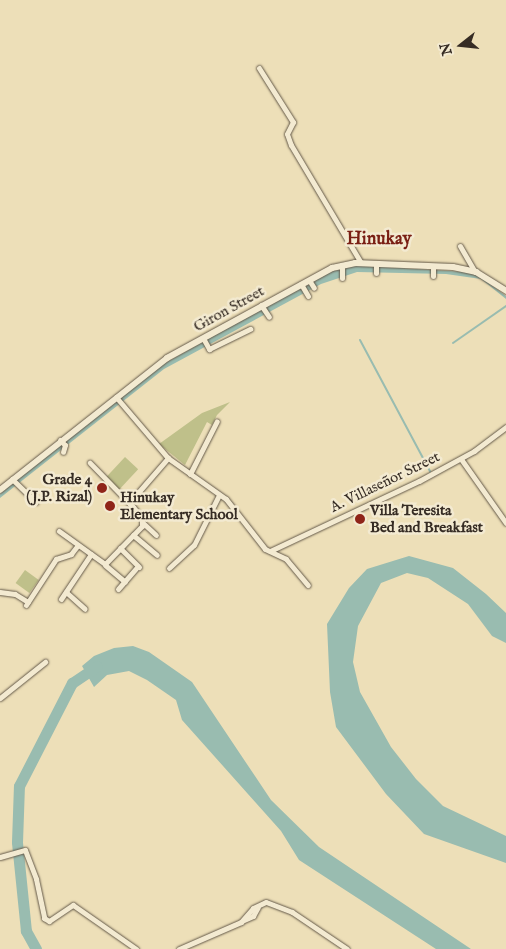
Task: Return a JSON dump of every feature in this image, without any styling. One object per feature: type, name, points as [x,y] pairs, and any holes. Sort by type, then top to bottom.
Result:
[{"type":"street","points":[[259,68],[293,122],[288,134],[291,145],[361,263]]},
{"type":"street","points":[[460,246],[475,272]]},
{"type":"street","name":"Giron Street","points":[[0,490],[14,482],[161,362],[204,341],[302,285],[342,266],[361,263],[376,266],[433,267],[475,272],[506,291]]},
{"type":"street","points":[[342,266],[342,278]]},
{"type":"street","points":[[376,266],[376,273]]},
{"type":"street","points":[[433,267],[433,276]]},
{"type":"street","points":[[310,281],[314,288]]},
{"type":"street","points":[[302,285],[307,294]]},
{"type":"street","points":[[262,307],[268,315]]},
{"type":"street","points":[[204,341],[209,349],[250,329]]},
{"type":"street","points":[[118,399],[168,458],[219,495],[269,551],[286,559],[308,585]]},
{"type":"street","points":[[190,474],[217,421]]},
{"type":"street","name":"A. Villaseñor Street","points":[[269,551],[461,459],[506,427]]},
{"type":"street","points":[[63,443],[63,452]]},
{"type":"street","points":[[129,503],[168,458]]},
{"type":"street","points":[[461,459],[506,523]]},
{"type":"street","points":[[90,462],[129,503],[142,522],[156,535]]},
{"type":"street","points":[[14,482],[36,502]]},
{"type":"street","points":[[169,568],[194,545],[219,495]]},
{"type":"street","points":[[59,531],[105,564],[134,535],[142,522]]},
{"type":"street","points":[[134,535],[157,555]]},
{"type":"street","points":[[0,592],[15,594],[27,604],[56,559],[71,554],[78,545]]},
{"type":"street","points":[[118,589],[140,567],[120,548]]},
{"type":"street","points":[[61,598],[91,554]]},
{"type":"street","points":[[104,565],[124,582]]},
{"type":"street","points":[[66,592],[85,609]]},
{"type":"street","points":[[0,698],[45,662]]},
{"type":"street","points":[[2,856],[25,850],[36,879],[44,918],[51,922],[74,905],[136,949]]},
{"type":"street","points":[[179,949],[241,922],[253,908],[266,902],[275,903],[347,949]]},
{"type":"green space","points":[[230,402],[217,415],[212,425],[207,422],[185,465],[159,444],[202,413]]},
{"type":"green space","points":[[125,457],[138,469],[119,490],[106,477]]},
{"type":"green space","points":[[25,570],[39,580],[29,593],[16,583]]},
{"type":"water","points":[[350,265],[466,272],[479,276],[506,296],[506,299],[481,279],[446,274],[357,272],[321,284],[164,369],[0,498],[0,494],[22,475],[160,366],[331,270]]},
{"type":"water","points":[[409,556],[453,568],[486,594],[506,613],[506,643],[492,636],[468,604],[428,578],[407,573],[381,583],[358,626],[353,662],[360,692],[391,747],[416,779],[443,806],[506,836],[506,863],[424,834],[386,794],[336,727],[330,692],[327,624],[349,588],[367,569]]},
{"type":"water","points":[[133,646],[149,652],[192,682],[271,800],[319,847],[471,949],[436,949],[299,860],[281,831],[182,720],[176,700],[147,680],[129,671],[107,675],[94,687],[82,666],[94,656],[114,648]]},
{"type":"waterway","points":[[453,343],[506,306]]},
{"type":"waterway","points":[[360,340],[430,471]]},
{"type":"waterway","points":[[36,949],[26,931],[17,842],[19,786],[72,683],[97,666]]},
{"type":"place","name":"Grade 4 (J.P. Rizal)","points":[[102,488]]},
{"type":"place","name":"Hinukay Elementary School","points":[[110,506]]},
{"type":"place","name":"Villa Teresita Bed and Breakfast","points":[[360,519]]},
{"type":"district","name":"Hinukay","points":[[379,240]]}]
